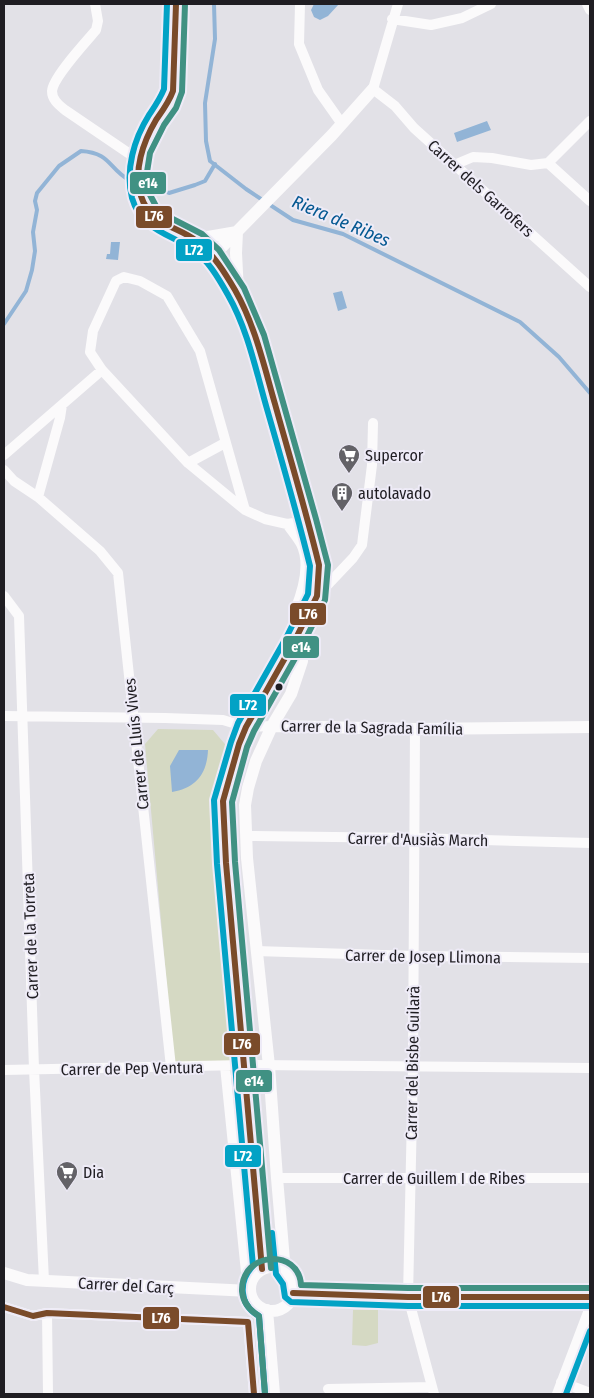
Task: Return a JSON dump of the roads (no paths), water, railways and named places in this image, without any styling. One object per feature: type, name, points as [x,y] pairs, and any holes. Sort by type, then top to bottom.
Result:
[{"type":"street","points":[[95,4],[98,21],[96,30],[58,76],[52,91],[56,102],[65,110],[140,161]]},
{"type":"street","points":[[176,4],[173,91],[168,104],[146,138],[140,161],[138,184],[144,204],[158,221],[196,241],[213,256],[237,294],[256,337],[319,565],[317,596]]},
{"type":"street","points":[[300,4],[299,44],[318,90],[342,124]]},
{"type":"street","points":[[213,256],[329,138],[373,89],[398,4]]},
{"type":"street","points":[[392,20],[430,25],[462,18],[491,4]]},
{"type":"street","points":[[587,4],[590,10]]},
{"type":"street","name":"Carrer dels Garrofers","points":[[373,89],[395,106],[414,128],[590,287]]},
{"type":"street","points":[[454,165],[473,157],[492,158],[531,165],[548,163],[590,121]]},
{"type":"street","points":[[548,163],[590,201]]},
{"type":"street","points":[[188,236],[208,236],[237,232]]},
{"type":"street","points":[[237,232],[237,294]]},
{"type":"street","points":[[244,510],[200,351],[167,296],[140,281],[124,277],[116,281],[93,331],[90,352],[102,370],[188,463],[244,510],[265,520],[287,524],[308,521]]},
{"type":"street","points":[[4,455],[102,370]]},
{"type":"street","points":[[38,497],[62,405]]},
{"type":"street","points":[[262,1269],[226,863],[223,801],[239,744],[246,727],[294,642],[317,596],[362,545],[372,465],[373,423]]},
{"type":"street","points":[[188,463],[225,443]]},
{"type":"street","name":"Carrer de Lluís Vives","points":[[4,470],[100,551],[118,573],[171,1068]]},
{"type":"street","points":[[287,524],[302,544],[305,562],[303,587],[295,610],[304,622]]},
{"type":"street","name":"Carrer de la Torreta","points":[[4,596],[19,616],[24,717],[34,1069],[44,1281]]},
{"type":"street","points":[[285,1272],[270,1066],[256,951],[246,836],[246,805],[248,788],[256,761],[272,726],[291,694],[302,661],[294,642]]},
{"type":"street","name":"Carrer de la Sagrada Família","points":[[4,716],[223,720],[246,727],[415,729],[590,727]]},
{"type":"street","name":"Carrer del Bisbe Guilarà","points":[[415,729],[412,956],[413,1067],[408,1296],[433,1391]]},
{"type":"street","name":"Carrer d'Ausiàs March","points":[[246,836],[590,843]]},
{"type":"street","name":"Carrer de Josep Llimona","points":[[256,951],[412,956],[590,958]]},
{"type":"street","name":"Carrer de Pep Ventura","points":[[4,1070],[244,1065],[590,1068]]},
{"type":"street","points":[[226,1066],[246,1272],[255,1303],[267,1310],[280,1309],[290,1301],[293,1294],[292,1281],[285,1272],[272,1267],[262,1269],[256,1273],[251,1286]]},
{"type":"street","name":"Carrer de Guillem I de Ribes","points":[[277,1178],[590,1178]]},
{"type":"street","name":"Carrer del Carç","points":[[4,1273],[27,1280],[44,1281],[251,1286]]},
{"type":"street","points":[[293,1294],[590,1297]]},
{"type":"street","points":[[4,1307],[34,1316],[46,1313],[248,1322],[254,1394]]},
{"type":"street","points":[[557,1394],[590,1307]]},
{"type":"street","points":[[267,1310],[274,1394]]},
{"type":"street","points":[[46,1313],[48,1394]]},
{"type":"street","points":[[561,1382],[590,1393]]},
{"type":"street","points":[[328,1389],[433,1391]]},
{"type":"water","points":[[314,4],[339,4],[328,16],[320,20],[314,17],[311,10]]},
{"type":"water","points":[[487,121],[491,130],[457,142],[454,133]]},
{"type":"water","points":[[111,242],[120,242],[118,260],[106,259],[107,254],[110,254]]},
{"type":"water","points":[[342,291],[347,308],[338,311],[333,293]]},
{"type":"water","points":[[179,750],[208,750],[207,759],[199,779],[188,787],[172,792],[170,766]]},
{"type":"waterway","name":"Riera de Ribes","points":[[214,4],[215,39],[205,103],[206,141],[210,161],[246,189],[293,220],[343,234],[520,322],[559,357],[590,393]]},
{"type":"waterway","points":[[4,324],[26,291],[32,270],[35,251],[33,232],[37,210],[35,201],[37,193],[59,166],[81,151],[91,152],[104,158],[129,180]]},
{"type":"waterway","points":[[156,188],[169,193],[205,181],[215,164]]},
{"type":"place","name":"Supercor","points":[[349,474]]},
{"type":"place","name":"autolavado","points":[[342,512]]},
{"type":"place","name":"Dia","points":[[67,1191]]}]
